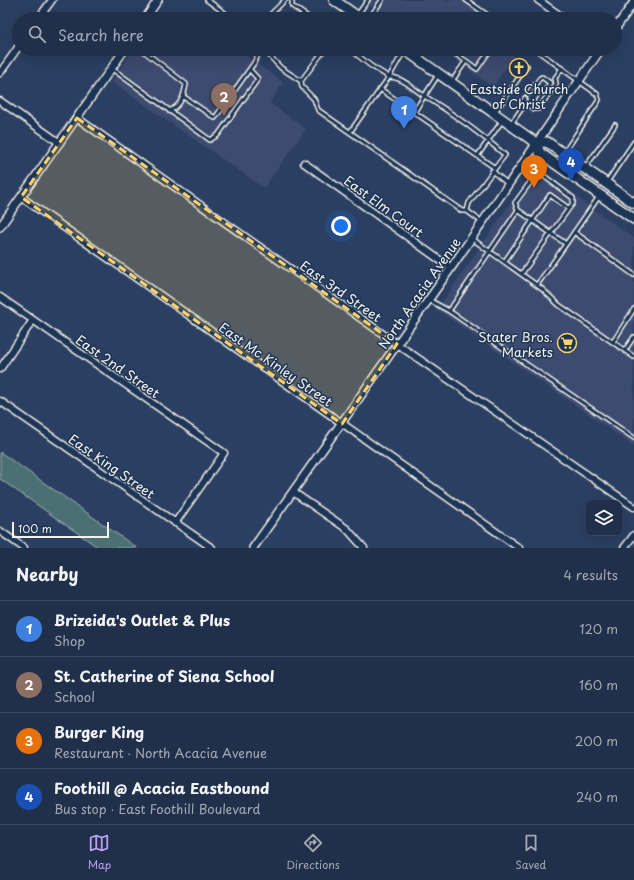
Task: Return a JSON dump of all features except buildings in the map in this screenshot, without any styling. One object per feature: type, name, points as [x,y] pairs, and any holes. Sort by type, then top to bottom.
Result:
[{"type":"main road","points":[[334,0],[349,12]]},
{"type":"main road","points":[[414,56],[536,143],[540,153],[634,219]]},
{"type":"main road","points":[[536,143],[547,142],[634,202]]},
{"type":"street","points":[[43,12],[52,0]]},
{"type":"street","points":[[150,12],[158,0]]},
{"type":"street","points":[[538,0],[555,12]]},
{"type":"street","points":[[622,19],[634,2]]},
{"type":"street","points":[[0,73],[12,56]]},
{"type":"street","points":[[0,227],[120,56]]},
{"type":"street","name":"North Acacia Avenue","points":[[253,548],[472,238],[596,56]]},
{"type":"street","points":[[0,101],[60,142]]},
{"type":"street","name":"East 3rd Street","points":[[77,118],[397,344],[634,507]]},
{"type":"street","name":"East Elm Court","points":[[304,162],[451,268]]},
{"type":"street","name":"East Mc Kinley Street","points":[[21,197],[519,548]]},
{"type":"street","name":"East 2nd Street","points":[[0,297],[224,453],[175,523]]},
{"type":"street","points":[[0,369],[33,320]]},
{"type":"street","name":"East King Street","points":[[0,401],[212,548]]},
{"type":"street","points":[[293,492],[347,529],[364,548]]},
{"type":"street","points":[[0,531],[24,548]]},
{"type":"street","points":[[624,548],[634,535]]},
{"type":"lane","points":[[206,0],[224,12]]},
{"type":"lane","points":[[273,12],[285,0]]},
{"type":"lane","points":[[292,0],[292,6],[301,12]]},
{"type":"lane","points":[[361,12],[368,0]]},
{"type":"lane","points":[[374,12],[382,0]]},
{"type":"lane","points":[[466,0],[483,12]]},
{"type":"lane","points":[[150,56],[186,84],[184,96],[176,108],[169,111]]},
{"type":"lane","points":[[184,96],[215,118],[250,70],[258,56]]},
{"type":"lane","points":[[269,56],[281,68],[301,81]]},
{"type":"lane","points":[[320,56],[301,81],[302,87],[314,99],[318,110],[462,211],[466,211],[482,222]]},
{"type":"lane","points":[[359,56],[389,77],[396,77],[425,96],[489,140],[505,155],[469,203],[466,211]]},
{"type":"lane","points":[[350,132],[389,77],[400,56]]},
{"type":"lane","points":[[458,56],[477,69],[486,56]]},
{"type":"lane","points":[[545,56],[597,94],[599,100],[564,153]]},
{"type":"lane","points":[[451,82],[466,61]]},
{"type":"lane","points":[[494,113],[527,66]]},
{"type":"lane","points":[[111,68],[210,140],[218,134],[258,79],[250,70]]},
{"type":"lane","points":[[525,104],[534,109],[538,109],[556,84],[555,78],[562,68]]},
{"type":"lane","points":[[414,112],[439,74]]},
{"type":"lane","points":[[528,94],[542,77],[550,83],[538,102],[541,106]]},
{"type":"lane","points":[[380,89],[478,156],[494,169],[508,184]]},
{"type":"lane","points":[[525,98],[523,102],[525,104]]},
{"type":"lane","points":[[478,156],[489,140],[525,104]]},
{"type":"lane","points":[[585,168],[616,125]]},
{"type":"lane","points":[[606,183],[634,142]]},
{"type":"lane","points":[[522,273],[550,233],[568,208],[573,203],[574,198],[544,176],[537,173],[515,203],[518,210],[550,233],[566,244]]},
{"type":"lane","points":[[505,261],[550,195],[568,208]]},
{"type":"lane","points":[[537,285],[600,195]]},
{"type":"lane","points":[[449,311],[489,250],[518,210]]},
{"type":"lane","points":[[574,232],[634,275]]},
{"type":"lane","points":[[472,238],[522,273],[559,304],[634,357]]},
{"type":"lane","points":[[428,300],[449,311],[634,438]]},
{"type":"lane","points":[[613,342],[634,309]]},
{"type":"lane","points":[[625,350],[634,337]]},
{"type":"highlighted area","points":[[77,118],[397,344],[342,424],[21,197]]},
{"type":"shaded area","points":[[363,0],[471,0],[488,12],[380,12]]},
{"type":"shaded area","points":[[129,56],[246,56],[283,82],[270,103],[306,129],[264,188],[112,82]]},
{"type":"shaded area","points":[[450,56],[513,56],[493,87]]},
{"type":"shaded area","points":[[536,171],[542,172],[634,238],[634,446],[437,310],[507,208]]},
{"type":"green space","points":[[0,452],[137,548],[99,548],[0,479]]},
{"type":"place","name":"Eastside Church of Christ","points":[[519,68]]},
{"type":"place","name":"St. Catherine of Siena School","points":[[224,116]]},
{"type":"place","name":"Brizeida's Outlet & Plus","points":[[404,129]]},
{"type":"place","name":"Foothill @ Acacia Eastbound","points":[[571,181]]},
{"type":"place","name":"Burger King","points":[[534,188]]},
{"type":"place","name":"Stater Bros. Markets","points":[[567,343]]}]
